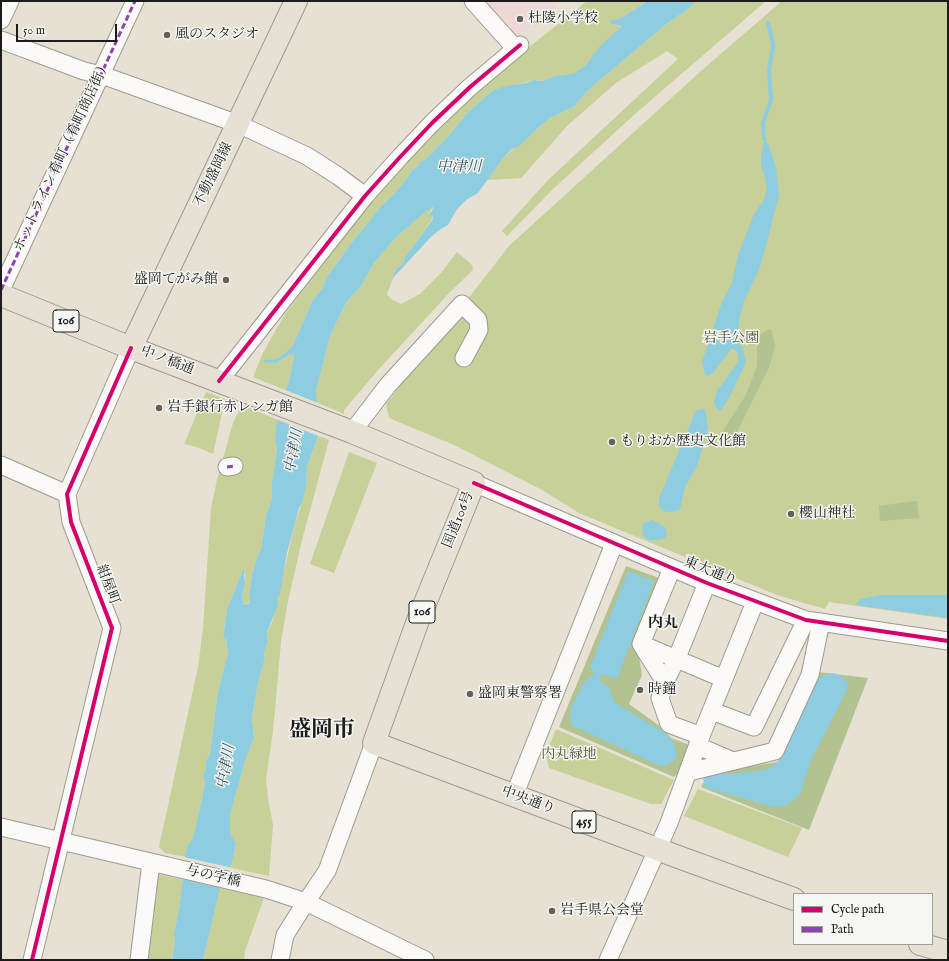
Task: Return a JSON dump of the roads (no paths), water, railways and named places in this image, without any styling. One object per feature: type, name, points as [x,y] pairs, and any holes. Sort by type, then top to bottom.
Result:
[{"type":"main road","name":"不動盛岡線","points":[[131,348],[296,1]]},
{"type":"main road","name":"中ノ橋通","points":[[1,295],[131,348],[245,391]]},
{"type":"main road","name":"国道106号","points":[[245,391],[474,483],[417,623],[374,743]]},
{"type":"main road","name":"中央通り","points":[[374,743],[657,850],[793,899]]},
{"type":"main road","points":[[924,945],[948,952]]},
{"type":"street","points":[[1,20],[10,1]]},
{"type":"street","name":"ホットライン肴町（肴町商店街）","points":[[1,290],[135,1]]},
{"type":"street","points":[[219,381],[365,196],[432,123],[517,47],[473,1]]},
{"type":"street","points":[[1,40],[84,71],[102,75],[238,124],[307,156],[365,196]]},
{"type":"street","points":[[345,430],[462,304],[478,320],[479,330],[464,358]]},
{"type":"street","points":[[1,465],[67,494],[131,348]]},
{"type":"street","name":"東大通り","points":[[474,483],[614,544],[756,602],[814,621],[948,641]]},
{"type":"street","name":"紺屋町","points":[[32,960],[112,628],[71,522],[67,494]]},
{"type":"street","points":[[514,796],[614,544]]},
{"type":"street","points":[[641,644],[672,568]]},
{"type":"street","points":[[707,583],[676,660],[665,682],[660,698],[669,724],[733,761]]},
{"type":"street","points":[[608,960],[657,850],[689,772],[699,741],[756,602]]},
{"type":"street","points":[[712,711],[754,727],[814,621]]},
{"type":"street","points":[[689,772],[776,750],[810,675],[814,621]]},
{"type":"street","points":[[641,644],[724,679]]},
{"type":"street","points":[[641,644],[665,682]]},
{"type":"street","points":[[280,960],[285,935],[327,871],[374,743]]},
{"type":"street","name":"与の字橋","points":[[1,827],[62,840],[156,864],[266,888],[306,902],[425,960]]},
{"type":"street","points":[[139,960],[156,864]]},
{"type":"water","name":"中津川","points":[[648,1],[696,1],[688,9],[665,25],[586,92],[575,106],[550,118],[518,147],[512,149],[503,158],[478,193],[466,200],[457,209],[448,225],[430,238],[392,279],[397,268],[403,264],[405,257],[433,219],[433,215],[427,217],[432,211],[433,207],[396,237],[374,263],[359,289],[347,301],[330,336],[316,391],[319,435],[307,466],[303,501],[299,508],[287,553],[280,593],[277,598],[278,605],[267,632],[267,644],[264,653],[265,658],[258,683],[252,717],[254,738],[246,758],[230,815],[230,832],[236,844],[231,868],[220,887],[203,960],[172,960],[175,942],[174,934],[180,903],[186,853],[188,845],[193,838],[202,799],[205,782],[203,776],[206,769],[206,761],[210,753],[218,692],[228,652],[226,639],[223,639],[227,609],[243,570],[245,571],[245,583],[242,595],[243,605],[250,602],[249,595],[252,575],[261,550],[266,515],[272,499],[272,483],[277,449],[275,442],[276,427],[285,390],[288,385],[294,354],[289,355],[276,363],[264,362],[264,360],[277,359],[292,347],[313,300],[322,289],[327,277],[352,242],[380,207],[394,194],[412,170],[418,166],[420,162],[426,159],[452,132],[467,113],[492,91],[506,86],[526,83],[534,80],[543,81],[555,76],[573,74],[586,65],[599,47],[621,27],[610,23],[610,21],[619,19]]},
{"type":"water","points":[[764,139],[769,146],[776,167],[779,195],[759,270],[744,301],[740,316],[737,338],[743,349],[746,362],[729,398],[721,410],[718,410],[714,401],[717,391],[738,362],[738,354],[734,349],[731,349],[713,373],[708,376],[705,374],[702,362],[722,302],[732,283],[738,255],[754,214],[764,200],[767,187],[761,166],[761,157]]},
{"type":"water","points":[[703,409],[706,413],[708,428],[697,466],[685,487],[680,509],[678,511],[663,511],[659,506],[659,498],[695,413],[697,410]]},
{"type":"water","points":[[652,520],[665,527],[667,534],[665,538],[659,540],[649,540],[643,536],[643,523]]},
{"type":"water","points":[[628,571],[654,581],[617,679],[603,674],[601,675],[600,680],[610,689],[614,702],[665,733],[673,741],[677,755],[674,761],[666,765],[660,766],[571,725],[570,709],[584,682],[594,674],[590,667]]},
{"type":"water","points":[[881,595],[948,595],[948,618],[856,605],[860,599]]},
{"type":"water","points":[[833,673],[839,675],[847,681],[848,687],[811,760],[800,794],[787,805],[774,807],[706,788],[703,779],[706,776],[718,773],[731,774],[764,770],[776,764],[786,749],[807,701],[819,679],[823,675]]},
{"type":"waterway","points":[[764,139],[763,123],[771,100],[769,70],[773,47],[768,23]]},
{"type":"place","name":"杜陵小学校","points":[[520,19]]},
{"type":"place","name":"風のスタジオ","points":[[167,35]]},
{"type":"place","name":"盛岡てがみ館","points":[[226,280]]},
{"type":"place","name":"岩手銀行赤レンガ館","points":[[159,408]]},
{"type":"place","name":"もりおか歴史文化館","points":[[612,442]]},
{"type":"place","name":"櫻山神社","points":[[791,514]]},
{"type":"place","name":"時鐘","points":[[640,690]]},
{"type":"place","name":"盛岡東警察署","points":[[470,694]]},
{"type":"place","name":"岩手県公会堂","points":[[552,911]]},
{"type":"district","name":"内丸","points":[[663,624]]},
{"type":"district","name":"盛岡市","points":[[322,731]]},
{"type":"park label","name":"岩手公園","points":[[731,339]]},
{"type":"park label","name":"内丸緑地","points":[[569,755]]}]
